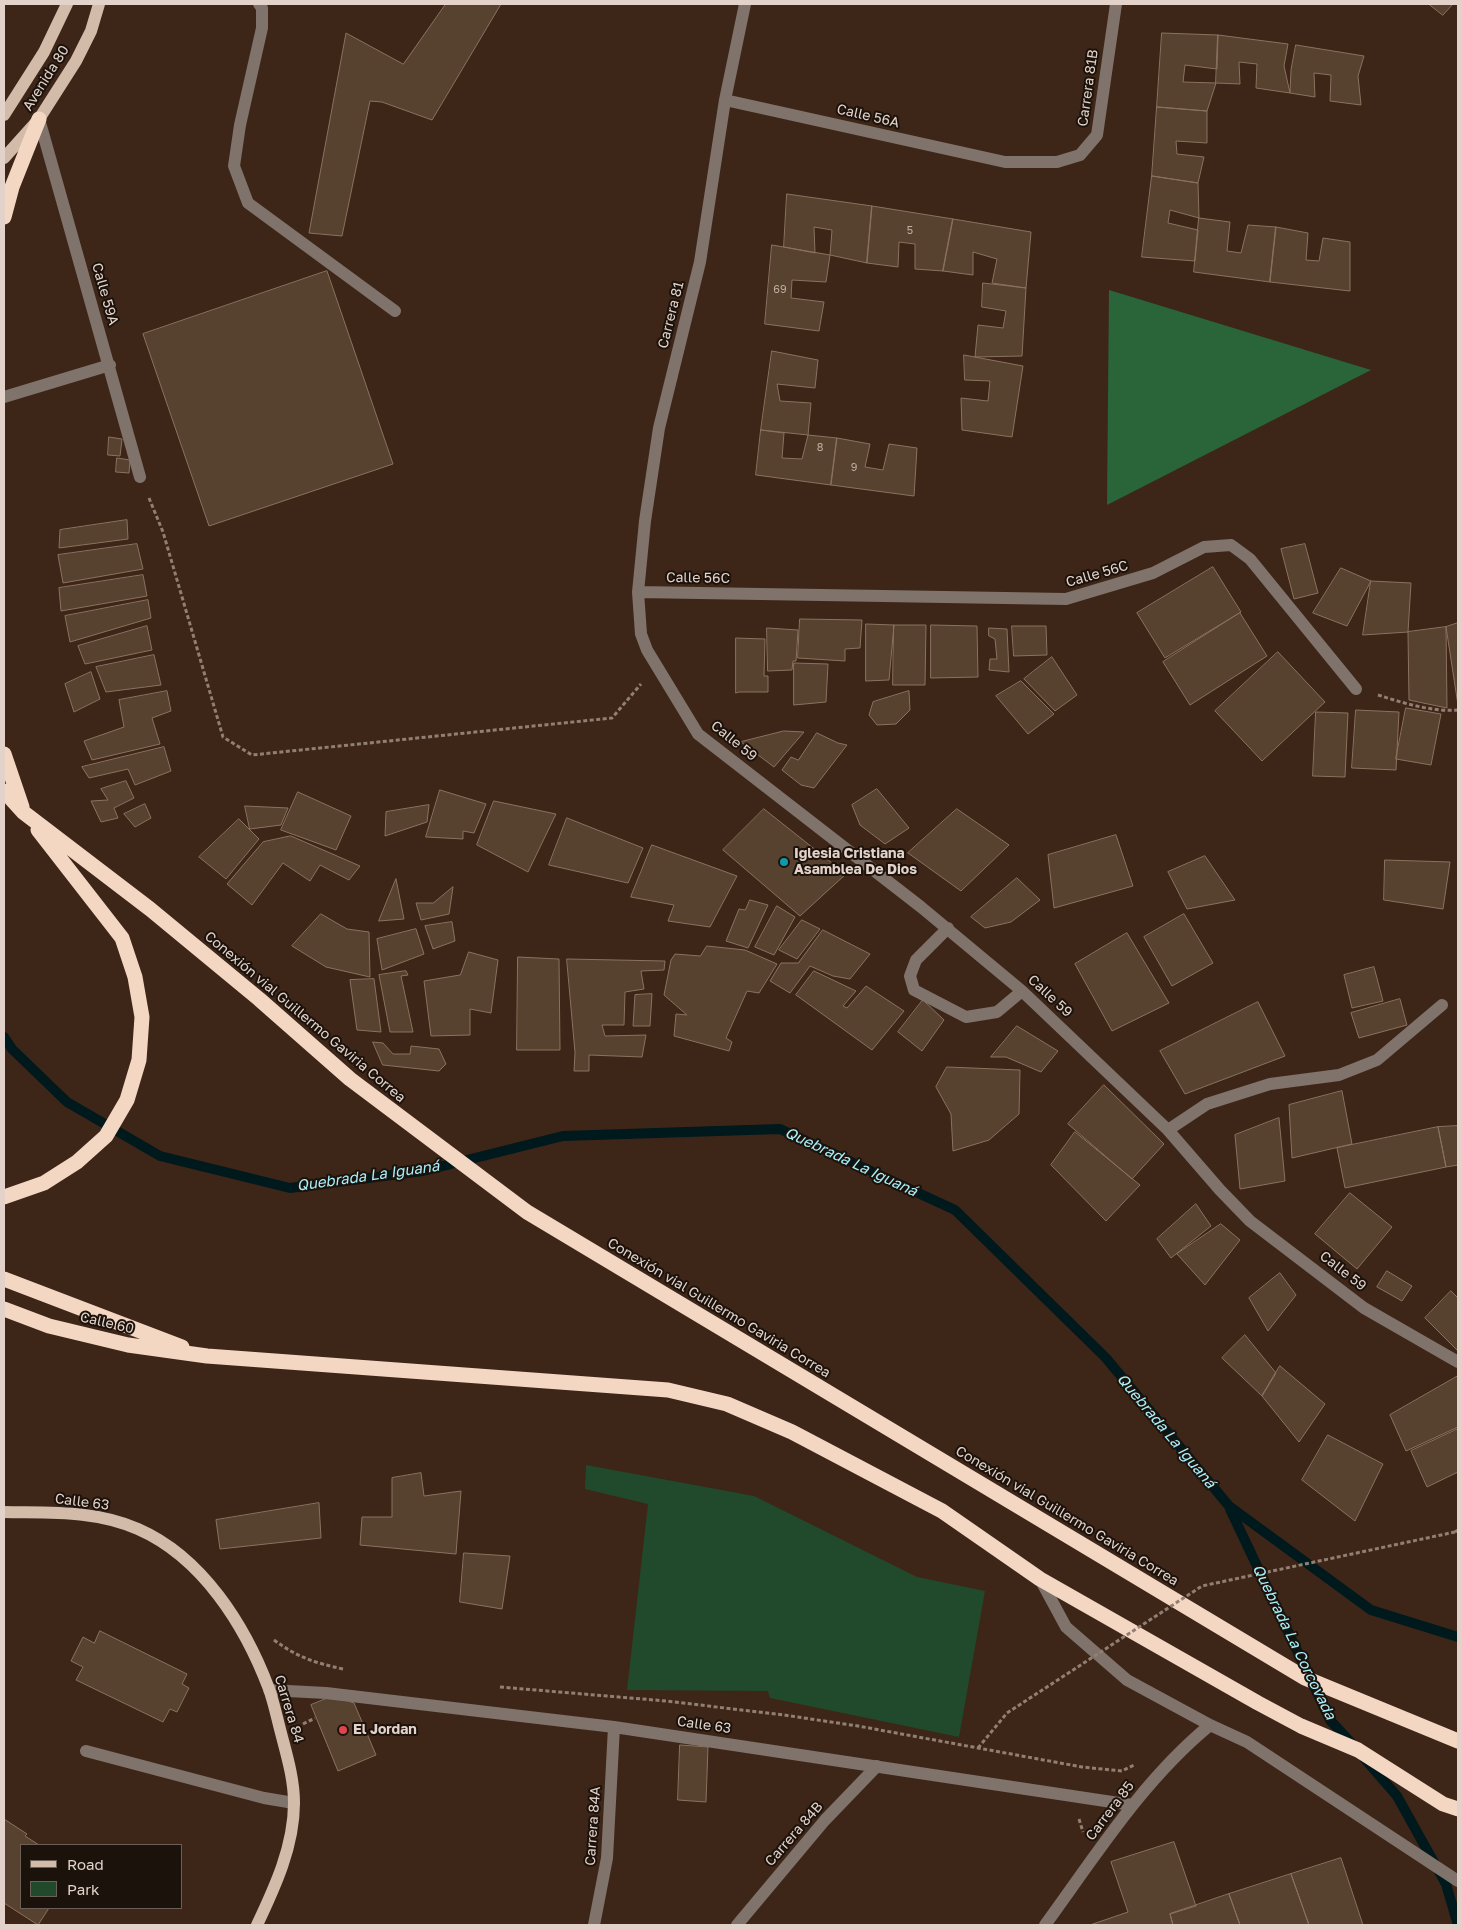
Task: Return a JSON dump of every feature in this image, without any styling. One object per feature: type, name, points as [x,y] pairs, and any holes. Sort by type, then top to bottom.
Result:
[{"type":"highway","points":[[4,217],[12,187],[39,120]]},
{"type":"highway","points":[[4,754],[23,812]]},
{"type":"highway","points":[[4,792],[23,812],[122,938],[135,977],[142,1017],[139,1060],[127,1100],[106,1136],[77,1162],[44,1183],[4,1197]]},
{"type":"highway","name":"Conexión vial Guillermo Gaviria Correa","points":[[23,812],[150,909],[259,999],[350,1079],[527,1212],[1305,1678],[1458,1741]]},
{"type":"highway","points":[[4,1279],[207,1356],[668,1390],[727,1404],[792,1432],[942,1511],[1040,1579],[1258,1703],[1301,1726],[1358,1750],[1442,1804],[1458,1809]]},
{"type":"highway","name":"Calle 60","points":[[4,1309],[49,1326],[128,1345],[207,1356]]},
{"type":"main road","name":"Avenida 80","points":[[4,115],[44,52],[63,16],[67,4]]},
{"type":"main road","name":"Avenida 80","points":[[4,158],[39,120],[76,61],[91,30],[99,4]]},
{"type":"main road","name":"Calle 63","points":[[4,1512],[92,1515],[122,1523],[153,1536]]},
{"type":"main road","name":"Carrera 84","points":[[153,1536],[187,1560],[222,1602],[244,1635],[270,1690],[290,1766],[294,1803],[293,1818],[283,1862],[257,1925]]},
{"type":"street","points":[[259,4],[262,8],[262,28],[240,125],[234,166],[248,203],[395,311]]},
{"type":"street","name":"Carrera 81","points":[[641,634],[638,592],[644,521],[659,428],[700,262],[725,100],[746,4]]},
{"type":"street","name":"Carrera 81B","points":[[1005,162],[1057,162],[1080,155],[1097,135],[1116,4]]},
{"type":"street","name":"Calle 56A","points":[[725,100],[1005,162]]},
{"type":"street","name":"Calle 59A","points":[[39,120],[110,365],[140,477]]},
{"type":"street","points":[[4,397],[110,365]]},
{"type":"street","name":"Calle 56C","points":[[638,592],[1066,599],[1153,573],[1204,547],[1230,545],[1250,559],[1356,689]]},
{"type":"street","name":"Calle 59","points":[[641,634],[647,650],[698,734],[948,928],[1022,991],[1168,1130],[1220,1190],[1250,1220],[1364,1308],[1458,1362]]},
{"type":"street","points":[[948,928],[916,960],[910,976],[914,990],[966,1017],[996,1012],[1022,991]]},
{"type":"street","points":[[1168,1130],[1207,1104],[1270,1084],[1340,1075],[1377,1060],[1442,1005]]},
{"type":"street","points":[[1040,1579],[1066,1627],[1128,1680],[1210,1725],[1247,1742],[1458,1881]]},
{"type":"street","name":"Calle 63","points":[[270,1690],[326,1693],[614,1727],[1132,1805]]},
{"type":"street","name":"Carrera 85","points":[[1044,1925],[1132,1805],[1164,1767],[1210,1725]]},
{"type":"street","name":"Carrera 84A","points":[[594,1925],[607,1858],[614,1727]]},
{"type":"street","points":[[86,1751],[264,1798],[294,1803]]},
{"type":"street","name":"Carrera 84B","points":[[737,1925],[825,1820],[877,1766]]},
{"type":"path","points":[[140,477],[163,532],[223,737],[252,755],[612,718],[657,665]]},
{"type":"path","points":[[1356,689],[1409,704],[1458,710]]},
{"type":"path","points":[[977,1748],[1007,1713],[1202,1586],[1456,1531]]},
{"type":"path","points":[[271,1638],[290,1652],[315,1663],[350,1671]]},
{"type":"path","points":[[1080,1660],[1086,1667]]},
{"type":"path","points":[[494,1687],[666,1701],[784,1715],[858,1726],[1082,1767],[1122,1771],[1135,1764]]},
{"type":"green space","points":[[1109,290],[1371,370],[1107,505]]},
{"type":"green space","points":[[586,1465],[754,1496],[917,1577],[985,1591],[959,1737],[770,1698],[768,1691],[627,1690],[648,1504],[585,1489]]},
{"type":"building","points":[[446,4],[501,4],[432,120],[382,102],[370,101],[342,236],[309,233],[346,33],[403,64]]},
{"type":"building","points":[[1429,4],[1453,4],[1443,15]]},
{"type":"building","points":[[1162,33],[1218,35],[1217,69],[1185,65],[1183,82],[1216,83],[1207,111],[1157,107]]},
{"type":"building","points":[[1218,35],[1288,44],[1284,66],[1290,93],[1256,88],[1257,64],[1239,62],[1240,84],[1216,83]]},
{"type":"building","points":[[1296,45],[1364,56],[1358,76],[1361,105],[1330,101],[1331,75],[1314,73],[1315,97],[1290,93],[1291,70]]},
{"type":"building","points":[[1157,107],[1207,111],[1207,143],[1176,141],[1177,154],[1204,157],[1198,183],[1152,176]]},
{"type":"building","points":[[1152,176],[1198,183],[1199,218],[1170,210],[1168,223],[1198,230],[1195,261],[1142,257]]},
{"type":"building","points":[[787,194],[872,206],[867,263],[830,255],[832,230],[814,227],[815,253],[784,247]]},
{"type":"building","points":[[872,206],[953,219],[943,271],[915,269],[915,244],[899,242],[898,267],[867,263]]},
{"type":"building","points":[[1199,218],[1230,222],[1227,251],[1241,253],[1248,225],[1276,227],[1270,282],[1194,272]]},
{"type":"building","points":[[953,219],[1031,232],[1026,288],[992,283],[997,259],[973,252],[973,275],[943,271]]},
{"type":"building","points":[[1276,227],[1308,233],[1306,260],[1319,261],[1323,238],[1350,242],[1350,291],[1270,282]]},
{"type":"building","points":[[772,245],[830,255],[826,282],[792,280],[791,298],[824,302],[819,331],[765,324]]},
{"type":"building","points":[[327,271],[393,464],[209,526],[143,334]]},
{"type":"building","points":[[983,283],[1026,288],[1022,356],[975,357],[978,325],[1003,328],[1006,311],[982,307]]},
{"type":"building","points":[[772,351],[818,360],[815,388],[777,384],[780,401],[811,403],[808,435],[761,430]]},
{"type":"building","points":[[964,355],[1023,366],[1012,437],[962,430],[961,398],[988,401],[990,381],[965,380]]},
{"type":"building","points":[[761,430],[784,433],[782,458],[802,459],[808,435],[837,438],[831,485],[756,475]]},
{"type":"building","points":[[109,437],[122,439],[120,456],[108,455]]},
{"type":"building","points":[[837,438],[870,444],[865,467],[883,470],[889,444],[917,448],[914,496],[831,485]]},
{"type":"building","points":[[117,458],[130,460],[129,473],[116,472]]},
{"type":"building","points":[[127,520],[128,539],[59,548],[60,530]]},
{"type":"building","points":[[137,544],[143,569],[63,583],[58,555]]},
{"type":"building","points":[[1305,544],[1318,593],[1294,599],[1281,549]]},
{"type":"building","points":[[1213,567],[1241,612],[1165,658],[1137,613]]},
{"type":"building","points":[[1341,568],[1371,581],[1347,626],[1313,613]]},
{"type":"building","points":[[143,575],[147,596],[61,611],[59,588]]},
{"type":"building","points":[[1371,581],[1411,583],[1408,632],[1363,635]]},
{"type":"building","points":[[148,600],[151,618],[70,642],[65,616]]},
{"type":"building","points":[[1240,613],[1267,656],[1190,705],[1163,662]]},
{"type":"building","points":[[800,619],[862,620],[860,648],[845,649],[845,661],[798,658]]},
{"type":"building","points":[[1458,623],[1458,705],[1446,627]]},
{"type":"building","points":[[866,624],[894,625],[889,680],[866,681]]},
{"type":"building","points":[[894,625],[926,625],[925,685],[893,685]]},
{"type":"building","points":[[931,625],[977,626],[978,677],[931,678]]},
{"type":"building","points":[[147,626],[152,650],[85,664],[78,646]]},
{"type":"building","points":[[1012,626],[1046,626],[1047,655],[1014,656]]},
{"type":"building","points":[[1446,627],[1447,708],[1409,700],[1408,632]]},
{"type":"building","points":[[767,628],[798,630],[796,661],[793,661],[792,670],[768,671]]},
{"type":"building","points":[[989,628],[1007,629],[1009,672],[989,670],[990,659],[997,659],[995,639],[989,636]]},
{"type":"building","points":[[736,638],[765,639],[764,676],[768,676],[768,692],[736,693]]},
{"type":"building","points":[[1278,652],[1325,702],[1262,761],[1215,711]]},
{"type":"building","points":[[154,655],[161,685],[106,692],[96,667]]},
{"type":"building","points":[[1052,657],[1077,695],[1055,711],[1024,679]]},
{"type":"building","points":[[794,663],[828,664],[826,702],[794,705]]},
{"type":"building","points":[[91,672],[100,699],[74,712],[65,684]]},
{"type":"building","points":[[1021,681],[1054,714],[1028,734],[996,696]]},
{"type":"building","points":[[167,691],[171,711],[152,718],[160,744],[92,760],[84,741],[124,727],[119,700]]},
{"type":"building","points":[[909,691],[910,710],[896,724],[877,725],[869,715],[873,702]]},
{"type":"building","points":[[1406,708],[1441,714],[1431,765],[1396,759]]},
{"type":"building","points":[[1356,710],[1399,712],[1396,770],[1352,768]]},
{"type":"building","points":[[1316,712],[1348,713],[1345,777],[1313,776]]},
{"type":"building","points":[[784,731],[804,732],[774,767],[741,742]]},
{"type":"building","points":[[817,733],[847,745],[814,788],[801,785],[782,770],[791,757],[798,760]]},
{"type":"building","points":[[164,747],[171,771],[135,785],[128,769],[89,778],[82,767]]},
{"type":"building","points":[[126,781],[134,798],[114,808],[118,818],[101,822],[91,801],[108,800],[101,789]]},
{"type":"building","points":[[877,789],[909,828],[885,844],[860,825],[852,805]]},
{"type":"building","points":[[440,790],[486,804],[474,833],[463,831],[463,839],[426,837]]},
{"type":"building","points":[[298,792],[351,816],[336,850],[281,830]]},
{"type":"building","points":[[494,801],[556,814],[528,872],[477,845]]},
{"type":"building","points":[[145,804],[151,818],[135,827],[124,814]]},
{"type":"building","points":[[429,805],[427,822],[385,836],[386,812]]},
{"type":"building","points":[[245,806],[288,808],[281,825],[250,829]]},
{"type":"building","name":"Iglesia Cristiana Asamblea De Dios","points":[[764,809],[846,874],[800,916],[723,850]]},
{"type":"building","points":[[957,809],[1009,845],[961,891],[908,853]]},
{"type":"building","points":[[567,818],[643,848],[628,883],[549,865]]},
{"type":"building","points":[[239,819],[259,839],[226,879],[199,857]]},
{"type":"building","points":[[1116,835],[1133,886],[1054,908],[1048,855]]},
{"type":"building","points":[[291,836],[360,866],[349,880],[320,865],[310,881],[283,863],[252,905],[227,884],[263,842]]},
{"type":"building","points":[[652,845],[737,876],[710,927],[668,921],[674,905],[631,897]]},
{"type":"building","points":[[1205,856],[1235,900],[1187,909],[1168,872]]},
{"type":"building","points":[[1385,860],[1450,862],[1443,909],[1384,900]]},
{"type":"building","points":[[1017,878],[1040,900],[1011,922],[985,928],[971,917]]},
{"type":"building","points":[[396,879],[404,919],[379,921]]},
{"type":"building","points":[[453,887],[449,914],[421,920],[416,903],[433,903]]},
{"type":"building","points":[[750,900],[768,905],[748,948],[726,941],[739,909],[745,910]]},
{"type":"building","points":[[777,906],[795,917],[774,955],[755,947]]},
{"type":"building","points":[[321,914],[347,929],[369,932],[370,977],[326,967],[292,946]]},
{"type":"building","points":[[1184,914],[1213,963],[1172,986],[1144,937]]},
{"type":"building","points":[[802,920],[820,929],[797,959],[779,950]]},
{"type":"building","points":[[452,922],[455,941],[433,949],[425,926]]},
{"type":"building","points":[[416,929],[424,954],[382,970],[377,939]]},
{"type":"building","points":[[823,930],[870,954],[850,979],[833,976],[810,966],[790,993],[770,981],[781,963],[798,963]]},
{"type":"building","points":[[1127,933],[1169,1003],[1112,1031],[1075,964]]},
{"type":"building","points":[[707,946],[745,950],[777,964],[759,993],[747,991],[726,1038],[732,1042],[729,1051],[674,1036],[676,1014],[687,1015],[664,995],[671,960],[675,954],[700,956]]},
{"type":"building","points":[[469,952],[498,960],[491,1013],[470,1009],[470,1035],[431,1036],[424,981],[460,975]]},
{"type":"building","points":[[518,957],[559,959],[560,1050],[517,1050]]},
{"type":"building","points":[[567,959],[665,961],[664,970],[641,971],[644,989],[625,992],[624,1025],[602,1025],[605,1036],[646,1035],[642,1057],[589,1055],[589,1071],[574,1071],[575,1053]]},
{"type":"building","points":[[1374,967],[1383,1001],[1352,1008],[1344,975]]},
{"type":"building","points":[[406,971],[408,975],[401,976],[413,1032],[390,1032],[379,975]]},
{"type":"building","points":[[814,971],[856,991],[843,1006],[847,1008],[866,986],[904,1011],[872,1050],[796,995]]},
{"type":"building","points":[[374,979],[381,1032],[357,1030],[350,980]]},
{"type":"building","points":[[652,994],[650,1026],[633,1026],[635,995]]},
{"type":"building","points":[[1400,999],[1407,1025],[1359,1038],[1351,1013]]},
{"type":"building","points":[[923,1000],[944,1020],[922,1051],[898,1032]]},
{"type":"building","points":[[1258,1002],[1285,1056],[1185,1094],[1160,1051]]},
{"type":"building","points":[[1017,1026],[1058,1051],[1041,1072],[1006,1057],[991,1057]]},
{"type":"building","points":[[373,1042],[383,1043],[393,1054],[410,1054],[411,1046],[439,1049],[446,1064],[439,1071],[383,1065]]},
{"type":"building","points":[[947,1067],[1020,1070],[1019,1114],[989,1140],[953,1151],[951,1114],[936,1087]]},
{"type":"building","points":[[1104,1085],[1164,1144],[1132,1179],[1068,1124]]},
{"type":"building","points":[[1342,1091],[1352,1144],[1292,1158],[1289,1105]]},
{"type":"building","points":[[1279,1118],[1285,1181],[1240,1189],[1235,1135]]},
{"type":"building","points":[[1458,1126],[1458,1165],[1446,1167],[1438,1127]]},
{"type":"building","points":[[1438,1127],[1446,1167],[1345,1188],[1337,1148]]},
{"type":"building","points":[[1075,1132],[1140,1185],[1106,1221],[1051,1165]]},
{"type":"building","points":[[1350,1193],[1392,1227],[1357,1269],[1315,1234]]},
{"type":"building","points":[[1196,1204],[1211,1226],[1171,1258],[1157,1239]]},
{"type":"building","points":[[1221,1224],[1240,1240],[1205,1285],[1177,1254]]},
{"type":"building","points":[[1387,1271],[1412,1286],[1402,1301],[1377,1287]]},
{"type":"building","points":[[1280,1273],[1296,1295],[1268,1331],[1249,1298]]},
{"type":"building","points":[[1451,1291],[1458,1298],[1458,1351],[1425,1318]]},
{"type":"building","points":[[1245,1335],[1276,1373],[1262,1396],[1222,1358]]},
{"type":"building","points":[[1280,1366],[1325,1404],[1299,1442],[1262,1396]]},
{"type":"building","points":[[1458,1376],[1458,1427],[1406,1451],[1390,1415]]},
{"type":"building","points":[[1458,1429],[1458,1472],[1427,1487],[1411,1451]]},
{"type":"building","points":[[1328,1435],[1383,1464],[1355,1521],[1302,1480]]},
{"type":"building","points":[[421,1473],[424,1496],[461,1491],[456,1554],[360,1545],[362,1517],[392,1517],[392,1478]]},
{"type":"building","points":[[319,1503],[321,1538],[220,1549],[216,1520]]},
{"type":"building","points":[[464,1553],[510,1556],[502,1609],[460,1602]]},
{"type":"building","points":[[100,1631],[187,1674],[182,1684],[189,1688],[177,1712],[170,1709],[163,1722],[76,1680],[83,1667],[71,1661],[83,1637],[94,1643]]},
{"type":"building","name":"El Jordan","points":[[333,1696],[354,1703],[376,1755],[338,1771],[311,1705]]},
{"type":"building","points":[[680,1745],[708,1747],[706,1802],[678,1800]]},
{"type":"building","points":[[4,1819],[27,1834],[25,1836],[37,1844],[20,1844],[20,1909],[48,1909],[38,1925],[4,1903]]},
{"type":"building","points":[[1174,1842],[1196,1906],[1170,1914],[1173,1925],[1090,1925],[1128,1912],[1111,1862]]},
{"type":"building","points":[[1341,1858],[1363,1925],[1309,1925],[1291,1874]]},
{"type":"building","points":[[1291,1874],[1309,1925],[1240,1925],[1229,1894]]},
{"type":"building","points":[[1229,1894],[1240,1925],[1173,1925],[1170,1914]]},
{"type":"waterway","name":"Quebrada La Iguaná","points":[[4,1037],[12,1049],[67,1102],[160,1156],[290,1188],[423,1171],[563,1136],[780,1129],[955,1210],[1106,1358],[1229,1506],[1371,1610],[1458,1637]]},
{"type":"waterway","name":"Quebrada La Corcovada","points":[[1230,1509],[1330,1720],[1353,1745]]},
{"type":"waterway","name":"Quebrada La Corcovada","points":[[1364,1758],[1397,1796],[1446,1884],[1458,1925]]},
{"type":"place","name":"Iglesia Cristiana Asamblea De Dios","points":[[784,862]]},
{"type":"place","name":"El Jordan","points":[[343,1730]]}]
